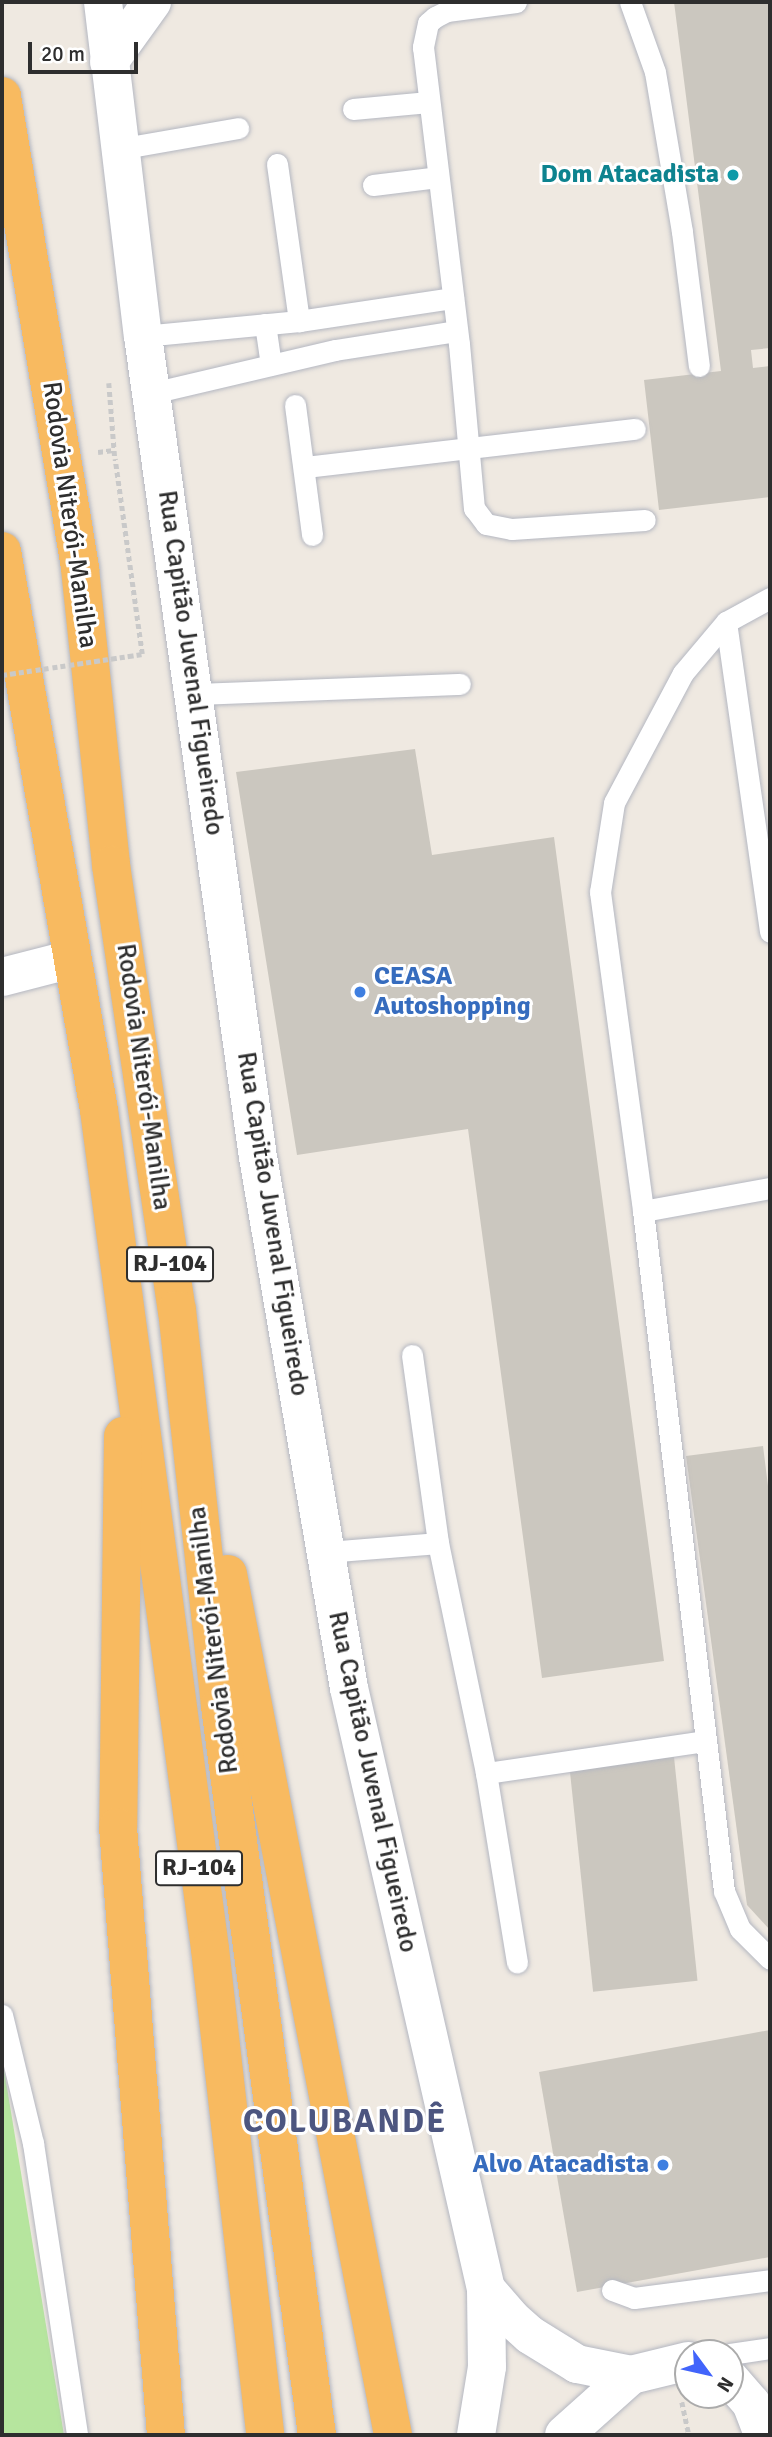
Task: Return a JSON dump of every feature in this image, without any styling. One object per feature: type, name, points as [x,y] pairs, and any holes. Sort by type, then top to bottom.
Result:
[{"type":"highway","name":"Rodovia Niterói-Manilha","points":[[2,96],[80,569],[111,864],[177,1310],[220,1706],[317,2435]]},
{"type":"highway","name":"Rodovia Niterói-Manilha","points":[[2,559],[99,1110],[210,1950],[265,2435]]},
{"type":"highway","points":[[124,1301],[118,1827],[166,2435]]},
{"type":"highway","points":[[177,1310],[393,2435]]},
{"type":"main road","name":"Rua Capitão Juvenal Figueiredo","points":[[103,2],[118,149],[143,336],[258,1157],[355,1715],[486,2289],[486,2367],[476,2435]]},
{"type":"main road","points":[[108,62],[152,2]]},
{"type":"main road","points":[[2,977],[72,959]]},
{"type":"main road","points":[[486,2289],[510,2318],[530,2335],[577,2364],[631,2375],[674,2376]]},
{"type":"main road","points":[[564,2435],[631,2375]]},
{"type":"main road","points":[[744,2395],[751,2403],[763,2435]]},
{"type":"lane","points":[[516,2],[447,11],[428,23],[424,47],[474,508],[486,524],[512,529],[645,520]]},
{"type":"lane","points":[[630,2],[655,72],[682,232],[699,366]]},
{"type":"lane","points":[[353,109],[429,102]]},
{"type":"lane","points":[[118,149],[238,128]]},
{"type":"lane","points":[[277,164],[299,321]]},
{"type":"lane","points":[[373,185],[438,177]]},
{"type":"lane","points":[[143,336],[299,321],[453,298]]},
{"type":"lane","points":[[265,324],[271,365]]},
{"type":"lane","points":[[152,393],[335,350],[456,331]]},
{"type":"lane","points":[[295,405],[312,534]]},
{"type":"lane","points":[[305,467],[635,429]]},
{"type":"lane","points":[[770,598],[726,622],[683,673],[614,803],[600,892],[643,1211],[724,1891],[740,1929],[770,1959]]},
{"type":"lane","points":[[726,622],[770,932]]},
{"type":"lane","points":[[194,694],[460,684]]},
{"type":"lane","points":[[643,1211],[770,1188]]},
{"type":"lane","points":[[412,1355],[438,1543],[486,1773],[517,1962]]},
{"type":"lane","points":[[326,1552],[438,1543]]},
{"type":"lane","points":[[486,1773],[706,1741]]},
{"type":"lane","points":[[2,2015],[33,2143],[77,2435]]},
{"type":"lane","points":[[612,2290],[634,2298],[770,2280]]},
{"type":"lane","points":[[744,2352],[770,2348]]},
{"type":"path","points":[[2,675],[142,654],[115,459]]},
{"type":"path","points":[[687,2409],[689,2435]]},
{"type":"green space","points":[[2,2057],[64,2435],[2,2435]]},
{"type":"building","name":"Dom Atacadista","points":[[674,2],[770,2],[770,348],[751,350],[753,368],[770,366],[770,497],[659,510],[644,380],[721,371]]},
{"type":"building","points":[[415,749],[432,855],[554,837],[664,1661],[542,1678],[468,1129],[297,1155],[236,772]]},
{"type":"building","points":[[763,1446],[770,1502],[770,1930],[747,1905],[686,1456]]},
{"type":"building","points":[[674,1757],[698,1981],[593,1992],[570,1768]]},
{"type":"building","name":"Alvo Atacadista","points":[[770,2030],[770,2257],[577,2292],[539,2072]]},
{"type":"place","name":"Dom Atacadista","points":[[733,175]]},
{"type":"place","name":"CEASA Autoshopping","points":[[360,992]]},
{"type":"place","name":"Alvo Atacadista","points":[[663,2165]]},
{"type":"district","name":"COLUBANDÊ","points":[[345,2122]]}]
